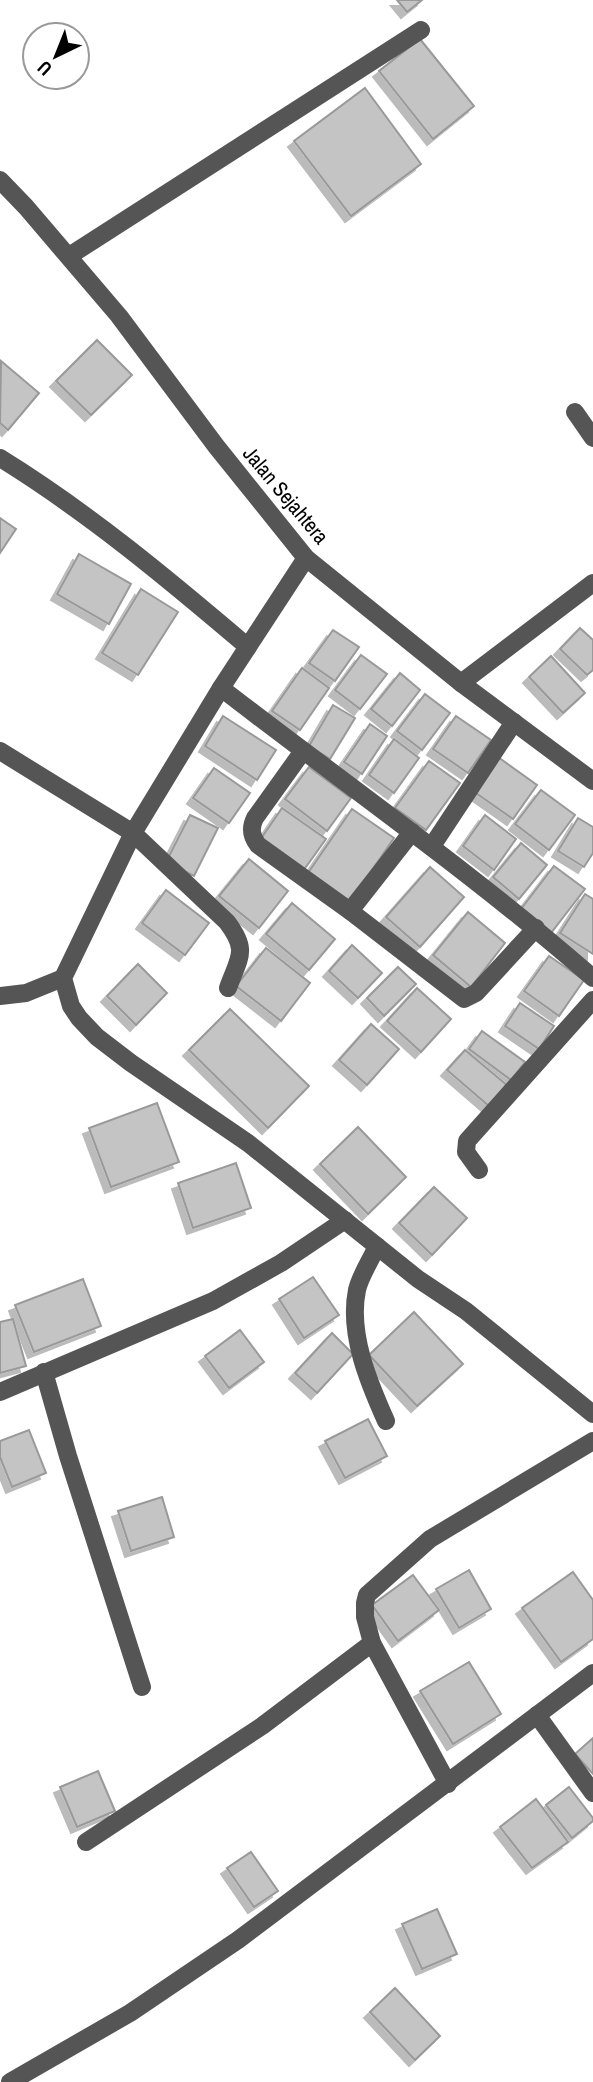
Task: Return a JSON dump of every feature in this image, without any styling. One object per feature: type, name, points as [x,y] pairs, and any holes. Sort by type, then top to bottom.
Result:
[{"type":"street","points":[[69,256],[421,30]]},
{"type":"street","name":"Jalan Sejahtera","points":[[0,180],[119,316],[216,446],[306,558],[461,683],[589,772]]},
{"type":"street","points":[[575,412],[593,438]]},
{"type":"street","points":[[0,458],[90,517],[162,573],[248,648]]},
{"type":"street","points":[[306,558],[221,688],[133,833],[63,978],[71,1006],[97,1037],[248,1143],[418,1279],[477,1319],[593,1414]]},
{"type":"street","points":[[461,683],[593,583]]},
{"type":"street","points":[[221,688],[432,846],[536,928],[593,978]]},
{"type":"street","points":[[432,846],[514,722]]},
{"type":"street","points":[[0,751],[133,833],[228,922],[242,949],[228,988]]},
{"type":"street","points":[[303,751],[255,818],[252,836],[258,845],[350,911],[464,999],[476,993],[536,928]]},
{"type":"street","points":[[350,911],[412,832]]},
{"type":"street","points":[[0,996],[26,993],[63,978]]},
{"type":"street","points":[[479,1170],[466,1152],[467,1142],[593,1000]]},
{"type":"street","points":[[0,1392],[213,1301],[281,1263],[345,1220]]},
{"type":"street","points":[[377,1246],[357,1290],[356,1311],[364,1370],[386,1421]]},
{"type":"street","points":[[44,1372],[142,1687]]},
{"type":"street","points":[[448,1784],[372,1643],[365,1603],[367,1595],[430,1539],[593,1441]]},
{"type":"street","points":[[86,1842],[262,1726],[372,1643]]},
{"type":"street","points":[[9,2082],[130,2013],[195,1969],[448,1784],[593,1673]]},
{"type":"street","points":[[537,1715],[593,1793]]},
{"type":"building","points":[[397,0],[422,0],[407,12]]},
{"type":"building","points":[[420,39],[474,106],[433,139],[379,71]]},
{"type":"building","points":[[365,88],[421,164],[351,216],[294,141]]},
{"type":"building","points":[[97,340],[132,375],[91,415],[56,381]]},
{"type":"building","points":[[1,361],[39,393],[8,430],[0,423]]},
{"type":"building","points":[[0,518],[16,529],[0,553]]},
{"type":"building","points":[[79,554],[131,584],[109,624],[57,594]]},
{"type":"building","points":[[141,589],[178,612],[138,675],[102,653]]},
{"type":"building","points":[[580,628],[593,640],[593,670],[587,675],[560,649]]},
{"type":"building","points":[[333,630],[359,647],[335,681],[309,663]]},
{"type":"building","points":[[361,655],[387,674],[360,709],[335,690]]},
{"type":"building","points":[[551,656],[585,693],[563,713],[529,677]]},
{"type":"building","points":[[302,668],[329,688],[300,730],[272,711]]},
{"type":"building","points":[[400,673],[420,690],[392,726],[371,709]]},
{"type":"building","points":[[425,694],[450,713],[422,750],[397,731]]},
{"type":"building","points":[[333,705],[355,718],[330,759],[309,746]]},
{"type":"building","points":[[223,716],[276,750],[257,780],[205,746]]},
{"type":"building","points":[[456,716],[491,740],[468,773],[433,749]]},
{"type":"building","points":[[370,724],[387,736],[362,774],[344,762]]},
{"type":"building","points":[[394,739],[419,758],[394,793],[369,775]]},
{"type":"building","points":[[498,757],[537,785],[513,819],[473,791]]},
{"type":"building","points":[[429,761],[460,783],[426,830],[395,808]]},
{"type":"building","points":[[309,767],[351,798],[327,831],[285,799]]},
{"type":"building","points":[[214,768],[250,793],[229,823],[193,798]]},
{"type":"building","points":[[541,790],[575,815],[549,850],[515,824]]},
{"type":"building","points":[[282,808],[326,839],[303,871],[260,840]]},
{"type":"building","points":[[352,809],[394,838],[350,902],[308,873]]},
{"type":"building","points":[[190,815],[218,828],[194,876],[166,862]]},
{"type":"building","points":[[485,815],[516,839],[494,870],[463,846]]},
{"type":"building","points":[[578,818],[593,827],[593,853],[584,867],[558,851]]},
{"type":"building","points":[[521,843],[547,865],[519,899],[493,877]]},
{"type":"building","points":[[249,859],[288,891],[259,928],[219,896]]},
{"type":"building","points":[[554,866],[585,889],[551,933],[521,909]]},
{"type":"building","points":[[430,867],[464,897],[420,947],[386,917]]},
{"type":"building","points":[[166,890],[209,923],[185,955],[142,923]]},
{"type":"building","points":[[585,894],[593,899],[593,954],[560,933]]},
{"type":"building","points":[[292,903],[335,939],[309,970],[266,934]]},
{"type":"building","points":[[468,912],[505,943],[471,987],[433,955]]},
{"type":"building","points":[[352,945],[382,973],[358,998],[329,971]]},
{"type":"building","points":[[266,948],[310,983],[281,1021],[236,986]]},
{"type":"building","points":[[549,956],[584,980],[559,1016],[524,991]]},
{"type":"building","points":[[138,964],[167,993],[136,1025],[107,996]]},
{"type":"building","points":[[398,967],[416,984],[384,1016],[367,998]]},
{"type":"building","points":[[417,988],[451,1019],[421,1052],[387,1021]]},
{"type":"building","points":[[520,1003],[554,1026],[539,1049],[505,1026]]},
{"type":"building","points":[[230,1009],[309,1086],[268,1128],[189,1050]]},
{"type":"building","points":[[371,1024],[399,1049],[367,1085],[339,1060]]},
{"type":"building","points":[[482,1031],[525,1062],[511,1080],[469,1049]]},
{"type":"building","points":[[465,1050],[508,1086],[490,1107],[447,1070]]},
{"type":"building","points":[[157,1103],[179,1162],[111,1187],[89,1128]]},
{"type":"building","points":[[358,1127],[406,1177],[368,1214],[320,1164]]},
{"type":"building","points":[[236,1163],[251,1208],[193,1228],[178,1183]]},
{"type":"building","points":[[434,1187],[467,1218],[432,1255],[399,1223]]},
{"type":"building","points":[[313,1277],[339,1315],[304,1338],[279,1299]]},
{"type":"building","points":[[83,1279],[101,1326],[34,1352],[15,1305]]},
{"type":"building","points":[[414,1312],[463,1364],[417,1406],[369,1355]]},
{"type":"building","points":[[13,1319],[26,1366],[0,1373],[0,1322]]},
{"type":"building","points":[[240,1330],[264,1362],[229,1388],[205,1356]]},
{"type":"building","points":[[332,1333],[353,1354],[317,1393],[295,1373]]},
{"type":"building","points":[[368,1419],[387,1456],[345,1478],[325,1441]]},
{"type":"building","points":[[29,1430],[46,1473],[12,1487],[0,1457],[0,1441]]},
{"type":"building","points":[[162,1497],[174,1537],[131,1551],[118,1511]]},
{"type":"building","points":[[469,1570],[491,1609],[459,1628],[436,1589]]},
{"type":"building","points":[[573,1572],[593,1600],[593,1639],[561,1662],[522,1608]]},
{"type":"building","points":[[413,1575],[439,1610],[398,1641],[372,1605]]},
{"type":"building","points":[[469,1662],[501,1714],[453,1744],[420,1691]]},
{"type":"building","points":[[593,1738],[593,1774],[575,1754]]},
{"type":"building","points":[[98,1771],[115,1811],[77,1827],[60,1787]]},
{"type":"building","points":[[569,1787],[593,1818],[593,1821],[572,1838],[546,1805]]},
{"type":"building","points":[[536,1799],[568,1842],[532,1868],[500,1827]]},
{"type":"building","points":[[251,1852],[278,1891],[254,1907],[227,1868]]},
{"type":"building","points":[[437,1909],[457,1954],[422,1969],[402,1924]]},
{"type":"building","points":[[395,1988],[440,2036],[415,2060],[370,2012]]}]
